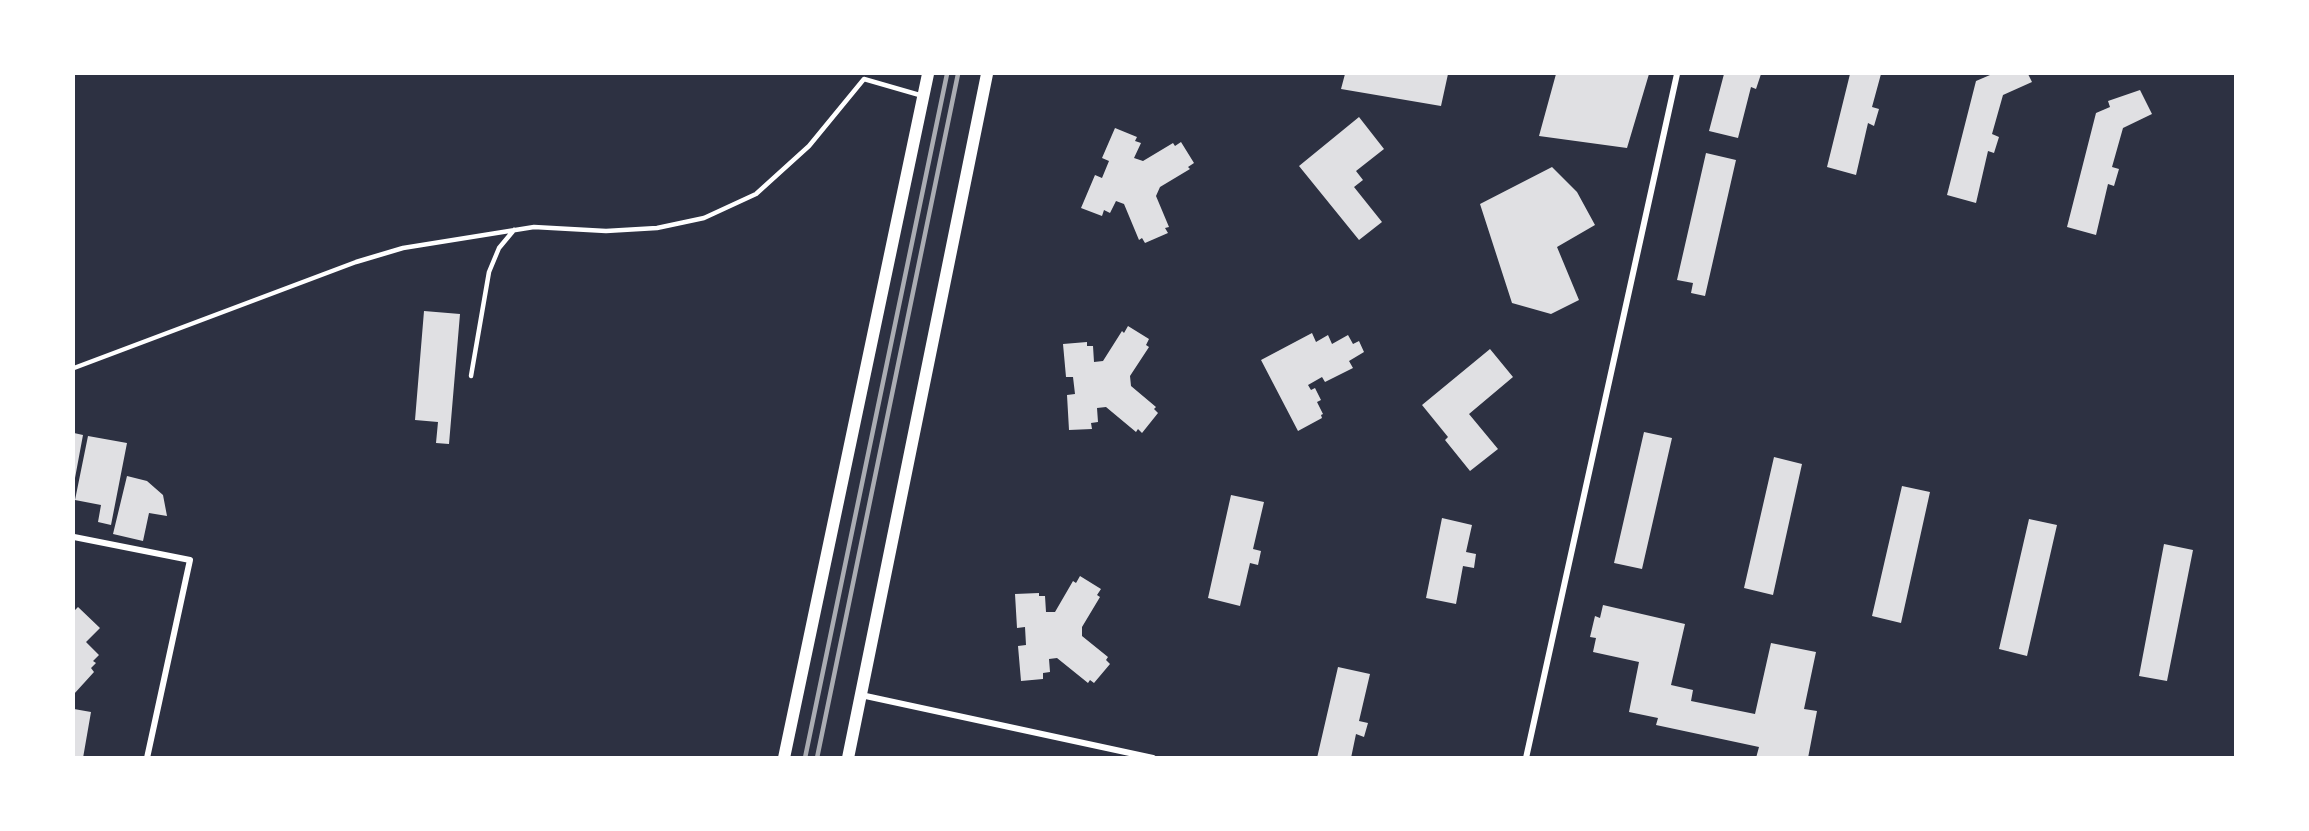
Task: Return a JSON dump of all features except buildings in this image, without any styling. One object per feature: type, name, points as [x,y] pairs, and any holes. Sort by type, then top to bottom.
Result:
[{"type":"main road","points":[[784,758],[928,74]]},
{"type":"main road","points":[[848,758],[987,74]]},
{"type":"street","points":[[1526,758],[1677,74]]},
{"type":"street","points":[[74,537],[190,560],[147,758]]},
{"type":"street","points":[[861,695],[1153,758]]},
{"type":"lane","points":[[74,368],[356,262],[403,248],[534,227],[606,231],[657,228],[704,218],[756,194],[809,146],[863,76],[923,96]]},
{"type":"lane","points":[[471,376],[489,272],[499,248],[514,230]]},
{"type":"railway","points":[[805,758],[947,74]]},
{"type":"railway","points":[[817,758],[958,74]]}]
